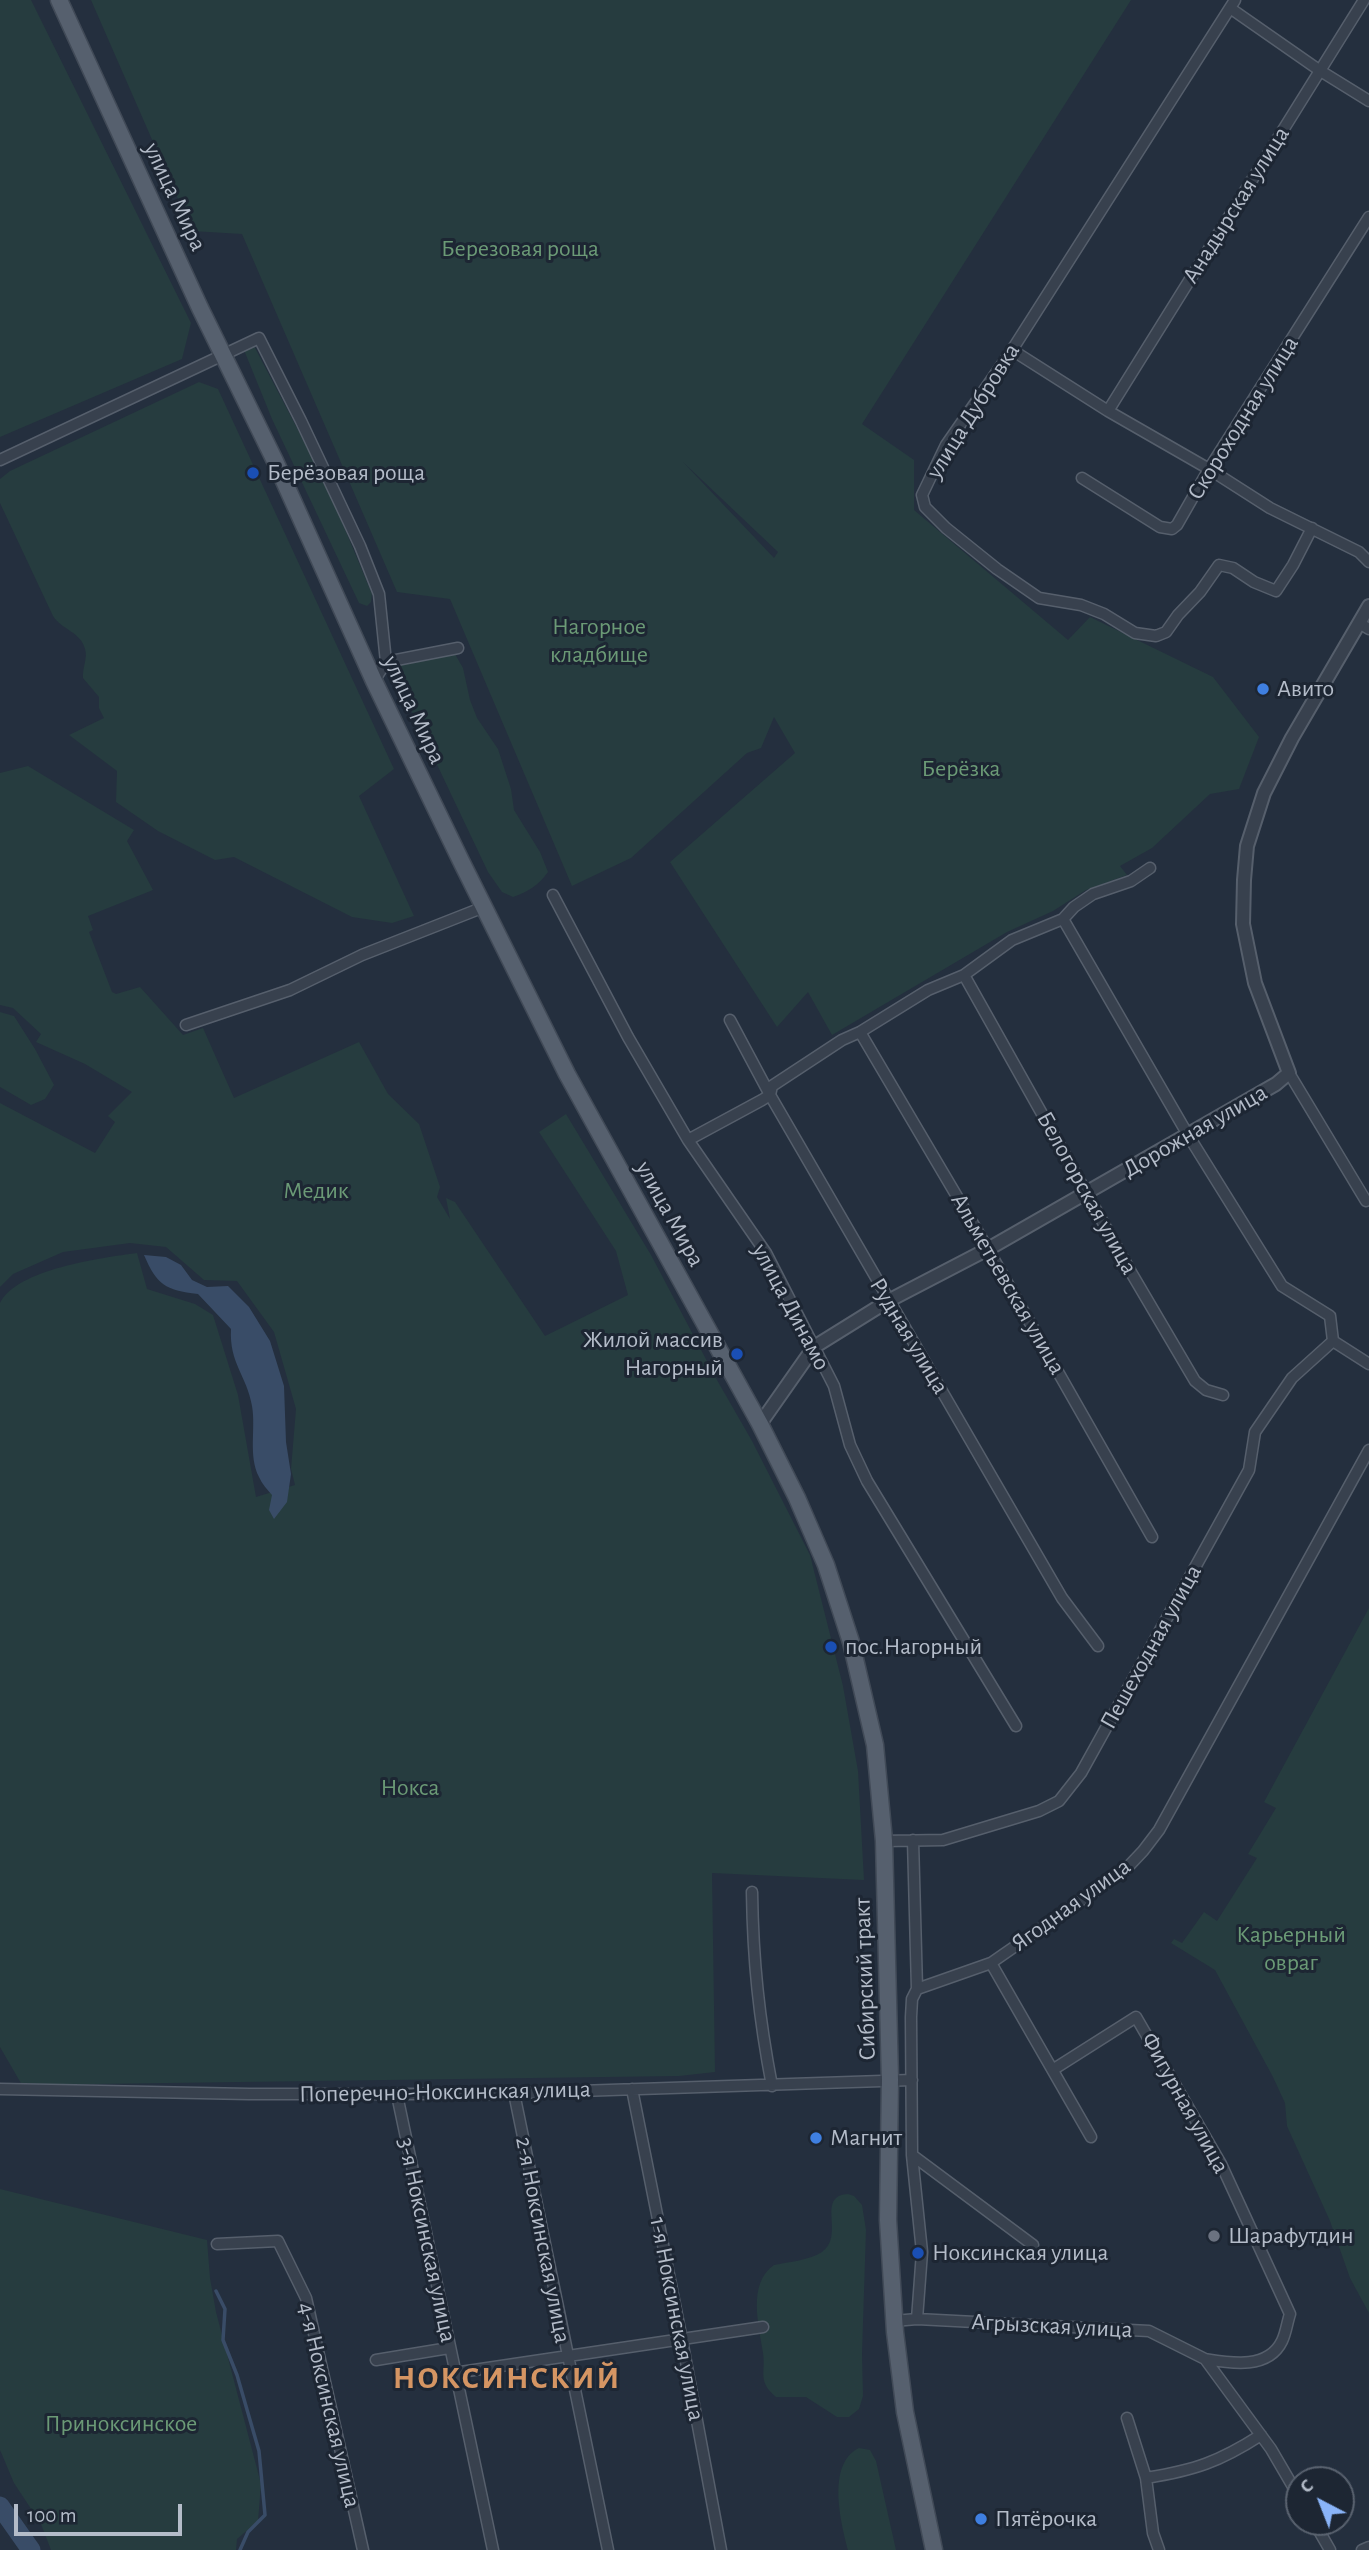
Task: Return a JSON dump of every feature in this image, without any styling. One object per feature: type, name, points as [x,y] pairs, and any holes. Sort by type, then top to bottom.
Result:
[{"type":"main road","name":"улица Мира","points":[[59,0],[223,355],[275,461],[374,681],[484,906],[567,1074],[760,1424]]},
{"type":"main road","name":"Сибирский тракт","points":[[760,1424],[797,1498],[826,1565],[851,1642],[875,1745],[884,1841],[890,2080],[888,2220],[894,2321],[905,2412],[934,2550]]},
{"type":"street","name":"Анадырская улица","points":[[1108,411],[1364,0]]},
{"type":"street","points":[[1232,4],[1319,70],[1369,101]]},
{"type":"street","name":"улица Дубровка","points":[[1232,4],[1012,349],[946,445],[922,495],[925,507],[946,528],[997,569],[1039,597],[1081,605],[1104,614],[1135,633],[1156,636],[1166,632],[1219,565],[1233,568],[1254,582],[1276,591],[1312,527]]},
{"type":"street","name":"Скороходная улица","points":[[1082,478],[1160,527],[1172,529],[1177,525],[1209,469],[1369,217]]},
{"type":"street","points":[[0,460],[259,338],[302,421],[360,546],[379,594],[386,662],[374,681]]},
{"type":"street","points":[[1012,349],[1108,411],[1209,469],[1270,508],[1359,552],[1369,562]]},
{"type":"street","name":"Дорожная улица","points":[[760,1424],[814,1347],[888,1301],[1088,1193],[1276,1084],[1289,1073],[1255,983],[1243,923],[1248,846],[1264,793],[1292,738],[1364,626],[1369,606]]},
{"type":"street","points":[[386,662],[458,648]]},
{"type":"street","points":[[688,1140],[770,1095],[772,1086],[842,1040],[860,1032],[928,990],[964,975],[1012,940],[1063,919],[1074,907],[1093,894],[1131,881],[1150,868]]},
{"type":"street","name":"улица Динамо","points":[[553,895],[628,1037],[688,1140],[766,1253],[820,1364],[834,1386],[850,1446],[867,1481],[1016,1726]]},
{"type":"street","points":[[186,1026],[290,990],[362,955],[484,906]]},
{"type":"street","points":[[1063,919],[1188,1135],[1282,1286],[1330,1316],[1333,1341],[1369,1364]]},
{"type":"street","name":"Белогорская улица","points":[[964,975],[1195,1381],[1206,1390],[1223,1395]]},
{"type":"street","name":"Рудная улица","points":[[730,1020],[888,1301],[903,1322],[1062,1598],[1098,1646]]},
{"type":"street","name":"Альметьевская улица","points":[[860,1032],[988,1249],[1152,1537]]},
{"type":"street","points":[[1289,1073],[1366,1201]]},
{"type":"street","name":"Пешеходная улица","points":[[884,1841],[943,1840],[1039,1811],[1059,1801],[1081,1773],[1250,1470],[1255,1432],[1292,1378],[1333,1341]]},
{"type":"street","name":"Ягодная улица","points":[[917,1989],[991,1963],[1125,1870],[1143,1851],[1159,1830],[1369,1450]]},
{"type":"street","points":[[913,1840],[917,1989],[912,1999],[911,2017],[912,2155],[922,2252],[917,2319]]},
{"type":"street","points":[[752,1892],[753,1956],[761,2030],[772,2086]]},
{"type":"street","points":[[991,1963],[1091,2137]]},
{"type":"street","name":"Фигурная улица","points":[[1054,2069],[1136,2017],[1221,2164],[1290,2314],[1282,2342],[1270,2355],[1243,2364],[1205,2360]]},
{"type":"street","name":"Поперечно-Ноксинская улица","points":[[5,2090],[514,2094],[912,2080]]},
{"type":"street","name":"1-я Ноксинская улица","points":[[632,2089],[721,2550]]},
{"type":"street","name":"2-я Ноксинская улица","points":[[514,2094],[608,2550]]},
{"type":"street","name":"3-я Ноксинская улица","points":[[397,2095],[493,2550]]},
{"type":"street","points":[[912,2155],[1033,2245]]},
{"type":"street","name":"4-я Ноксинская улица","points":[[218,2244],[278,2241],[306,2298],[363,2550]]},
{"type":"street","name":"Агрызская улица","points":[[894,2321],[917,2319],[1149,2331],[1205,2360],[1261,2435],[1285,2474]]},
{"type":"street","points":[[454,2373],[763,2327]]},
{"type":"street","points":[[376,2360],[449,2348]]},
{"type":"street","points":[[1127,2418],[1146,2478],[1153,2533],[1159,2550]]},
{"type":"street","points":[[1146,2478],[1202,2467],[1232,2454],[1261,2435]]},
{"type":"street","points":[[1362,2550],[1369,2547]]},
{"type":"green space","points":[[0,0],[31,0],[191,323],[182,359],[0,437]]},
{"type":"green space","points":[[91,0],[1131,0],[862,424],[914,460],[914,510],[1068,640],[1090,617],[1213,677],[1259,737],[1239,789],[1210,794],[1152,848],[1120,866],[1127,875],[1086,890],[1053,911],[1007,932],[832,1035],[808,992],[777,1027],[670,862],[795,753],[774,717],[761,748],[747,753],[631,858],[572,886],[450,599],[397,592],[242,234],[192,231]],"holes":[[[683,462],[778,552],[774,558]]]},
{"type":"green space","points":[[254,346],[317,462],[372,594],[371,602],[367,606],[359,603],[272,419],[244,350]]},
{"type":"green space","points":[[199,382],[218,389],[394,769],[359,796],[414,916],[392,923],[352,917],[234,857],[215,860],[158,831],[116,802],[117,771],[69,735],[104,718],[99,708],[99,697],[83,678],[86,656],[83,643],[53,616],[0,503],[0,479],[10,471]]},
{"type":"green space","points":[[446,646],[452,649],[463,668],[477,718],[498,749],[511,789],[514,810],[540,852],[548,872],[533,888],[513,897],[502,892],[488,872],[395,676],[403,657],[429,648]]},
{"type":"green space","name":"Нокса","points":[[28,766],[134,830],[127,841],[153,890],[88,916],[93,930],[89,932],[112,992],[116,994],[140,987],[183,1035],[203,1028],[234,1098],[359,1042],[388,1094],[419,1124],[440,1187],[437,1197],[450,1219],[446,1198],[455,1202],[545,1336],[628,1295],[616,1251],[539,1132],[566,1114],[651,1255],[752,1441],[810,1555],[843,1686],[858,1771],[864,1880],[712,1873],[715,2072],[679,2076],[22,2085],[0,2047],[0,1303],[9,1291],[41,1274],[82,1262],[137,1253],[147,1289],[195,1304],[213,1315],[238,1395],[256,1497],[295,1485],[291,1469],[296,1409],[274,1332],[237,1281],[204,1280],[166,1247],[130,1243],[63,1252],[13,1274],[0,1287],[0,1103],[95,1153],[115,1122],[108,1116],[132,1092],[85,1064],[36,1042],[41,1034],[13,1008],[0,1005],[0,773]]},
{"type":"green space","points":[[0,1012],[14,1016],[54,1085],[45,1099],[31,1105],[0,1087]]},
{"type":"green space","name":"Карьерный овраг","points":[[1369,1608],[1369,2313],[1350,2278],[1330,2221],[1287,2126],[1285,2103],[1273,2077],[1215,1970],[1171,1943],[1174,1939],[1182,1943],[1204,1912],[1217,1921],[1257,1858],[1248,1854],[1276,1808],[1264,1802]]},
{"type":"green space","name":"Приноксинское","points":[[0,2189],[207,2240],[216,2312],[261,2484],[258,2521],[237,2539],[236,2550],[51,2550],[41,2524],[14,2483],[0,2450]]},
{"type":"green space","points":[[838,2196],[854,2196],[862,2205],[866,2230],[863,2396],[859,2409],[849,2417],[837,2417],[806,2397],[776,2397],[766,2386],[757,2306],[760,2283],[774,2265],[812,2257],[829,2245],[832,2236],[833,2202]]},
{"type":"green space","points":[[859,2448],[870,2450],[876,2461],[896,2550],[848,2550],[838,2495],[839,2480],[842,2467],[849,2456]]},
{"type":"water","points":[[144,1255],[166,1257],[181,1265],[192,1280],[207,1287],[228,1286],[249,1307],[270,1341],[284,1386],[286,1442],[291,1474],[287,1502],[274,1519],[269,1510],[272,1495],[256,1469],[252,1406],[235,1360],[231,1329],[198,1294],[170,1288],[158,1279]]},
{"type":"waterway","points":[[216,2291],[225,2309],[223,2340],[237,2375],[259,2451],[265,2515],[248,2532],[240,2550]]},
{"type":"waterway","name":"Нокса","points":[[0,2506],[31,2550]]},
{"type":"place","name":"Берёзовая роща","points":[[253,473]]},
{"type":"place","name":"Авито","points":[[1263,689]]},
{"type":"place","name":"Жилой массив Нагорный","points":[[737,1354]]},
{"type":"place","name":"пос.Нагорный","points":[[831,1647]]},
{"type":"place","name":"Магнит","points":[[816,2138]]},
{"type":"place","name":"Шарафутдин","points":[[1214,2236]]},
{"type":"place","name":"Ноксинская улица","points":[[918,2253]]},
{"type":"place","name":"Пятёрочка","points":[[981,2519]]},
{"type":"district","name":"НОКСИНСКИЙ","points":[[507,2378]]},
{"type":"park label","name":"Березовая роща","points":[[520,249]]},
{"type":"park label","name":"Нагорное кладбище","points":[[599,641]]},
{"type":"park label","name":"Берёзка","points":[[961,769]]},
{"type":"park label","name":"Медик","points":[[316,1191]]}]
